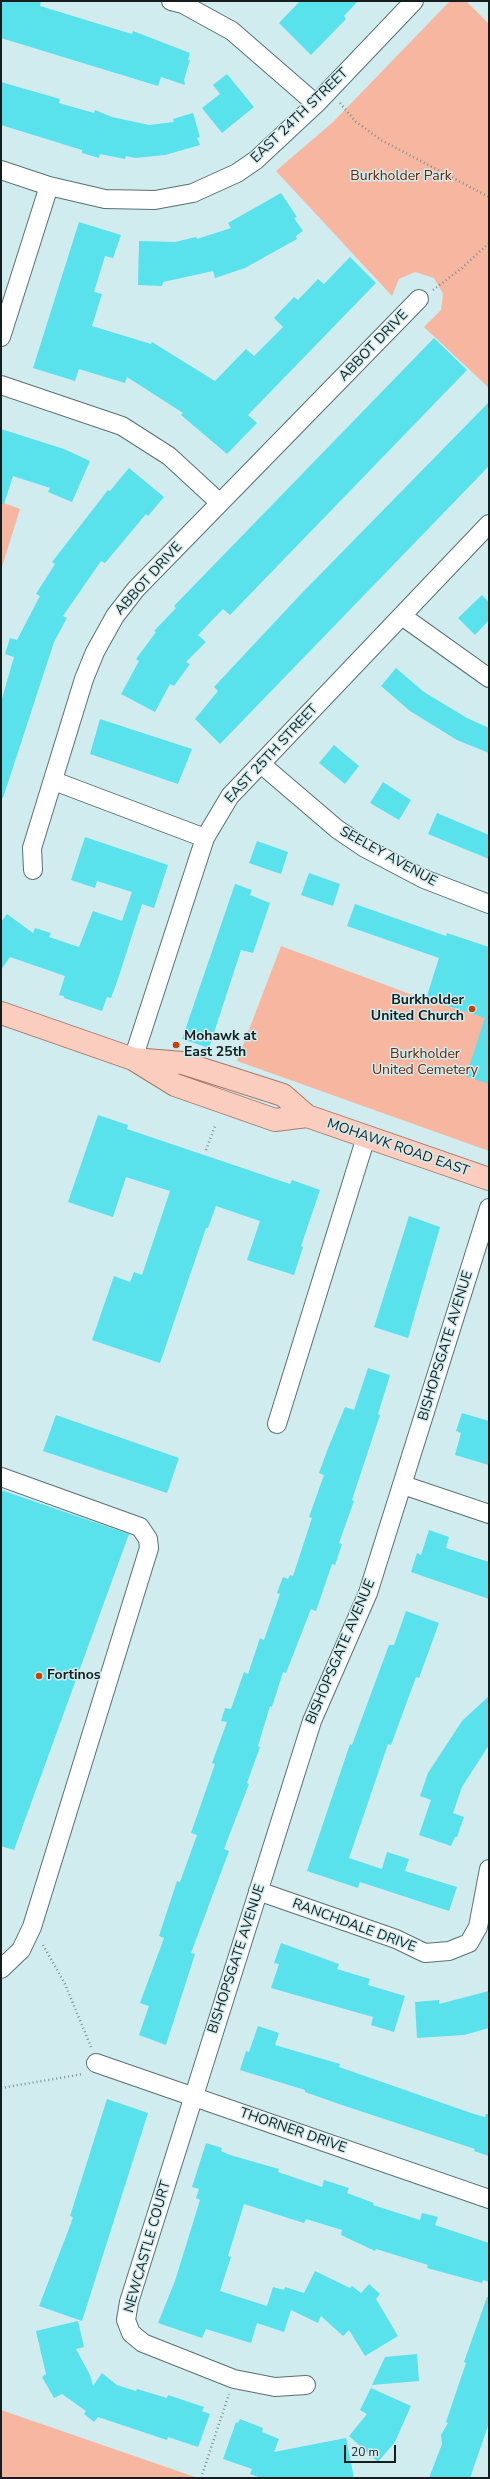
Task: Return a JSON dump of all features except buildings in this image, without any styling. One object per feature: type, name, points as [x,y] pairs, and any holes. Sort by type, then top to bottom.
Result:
[{"type":"main road","name":"MOHAWK ROAD EAST","points":[[1,1013],[133,1058],[183,1063],[283,1095],[307,1116],[489,1179]]},
{"type":"street","points":[[171,1],[183,4],[232,31],[316,104]]},
{"type":"street","name":"EAST 24TH STREET","points":[[1,170],[49,186],[105,199],[130,201],[155,200],[194,193],[237,173],[256,160],[329,91],[414,1]]},
{"type":"street","points":[[1,337],[49,186]]},
{"type":"street","name":"ABBOT DRIVE","points":[[33,870],[32,848],[54,782],[84,679],[95,652],[115,616],[136,589],[419,299]]},
{"type":"street","points":[[1,385],[122,426],[169,456],[220,503]]},
{"type":"street","name":"EAST 25TH STREET","points":[[133,1058],[205,838],[230,796],[489,524]]},
{"type":"street","points":[[402,616],[489,678]]},
{"type":"street","name":"SEELEY AVENUE","points":[[260,764],[337,829],[365,848],[424,880],[489,904]]},
{"type":"street","points":[[54,782],[205,838]]},
{"type":"street","points":[[277,1424],[366,1137]]},
{"type":"street","name":"BISHOPSGATE AVENUE","points":[[193,2096],[312,1721],[368,1593],[489,1208]]},
{"type":"street","points":[[1,1477],[140,1527],[148,1539],[150,1548],[32,1927],[21,1950],[1,1968]]},
{"type":"street","points":[[403,1485],[489,1514]]},
{"type":"street","name":"RANCHDALE DRIVE","points":[[258,1891],[396,1939],[425,1953],[449,1951],[469,1943],[478,1927],[489,1869]]},
{"type":"street","name":"THORNER DRIVE","points":[[96,2063],[489,2200]]},
{"type":"street","name":"NEWCASTLE COURT","points":[[193,2096],[129,2302],[126,2320],[131,2333],[143,2343],[234,2378],[275,2387],[306,2385]]},
{"type":"path","points":[[329,91],[355,121],[381,140],[489,197]]},
{"type":"path","points":[[419,299],[462,268],[489,242]]},
{"type":"path","points":[[206,1150],[216,1126]]},
{"type":"path","points":[[1,2088],[90,2073],[96,2063],[96,2051],[88,2044],[65,1984],[32,1927]]},
{"type":"path","points":[[201,2478],[234,2378]]},
{"type":"green space","name":"Burkholder Park","points":[[450,1],[466,1],[489,24],[489,388],[424,327],[441,310],[443,294],[434,278],[415,272],[399,279],[392,296],[276,171],[333,122]]},
{"type":"green space","points":[[1,502],[20,509],[1,570]]},
{"type":"green space","name":"Burkholder United Cemetery","points":[[281,946],[418,997],[489,1019],[489,1151],[237,1061]]},
{"type":"green space","points":[[1,2410],[198,2478],[1,2478]]},
{"type":"place","name":"Burkholder United Church","points":[[472,1009]]},
{"type":"place","name":"Mohawk at East 25th","points":[[176,1045]]},
{"type":"place","name":"Fortinos","points":[[39,1676]]}]
